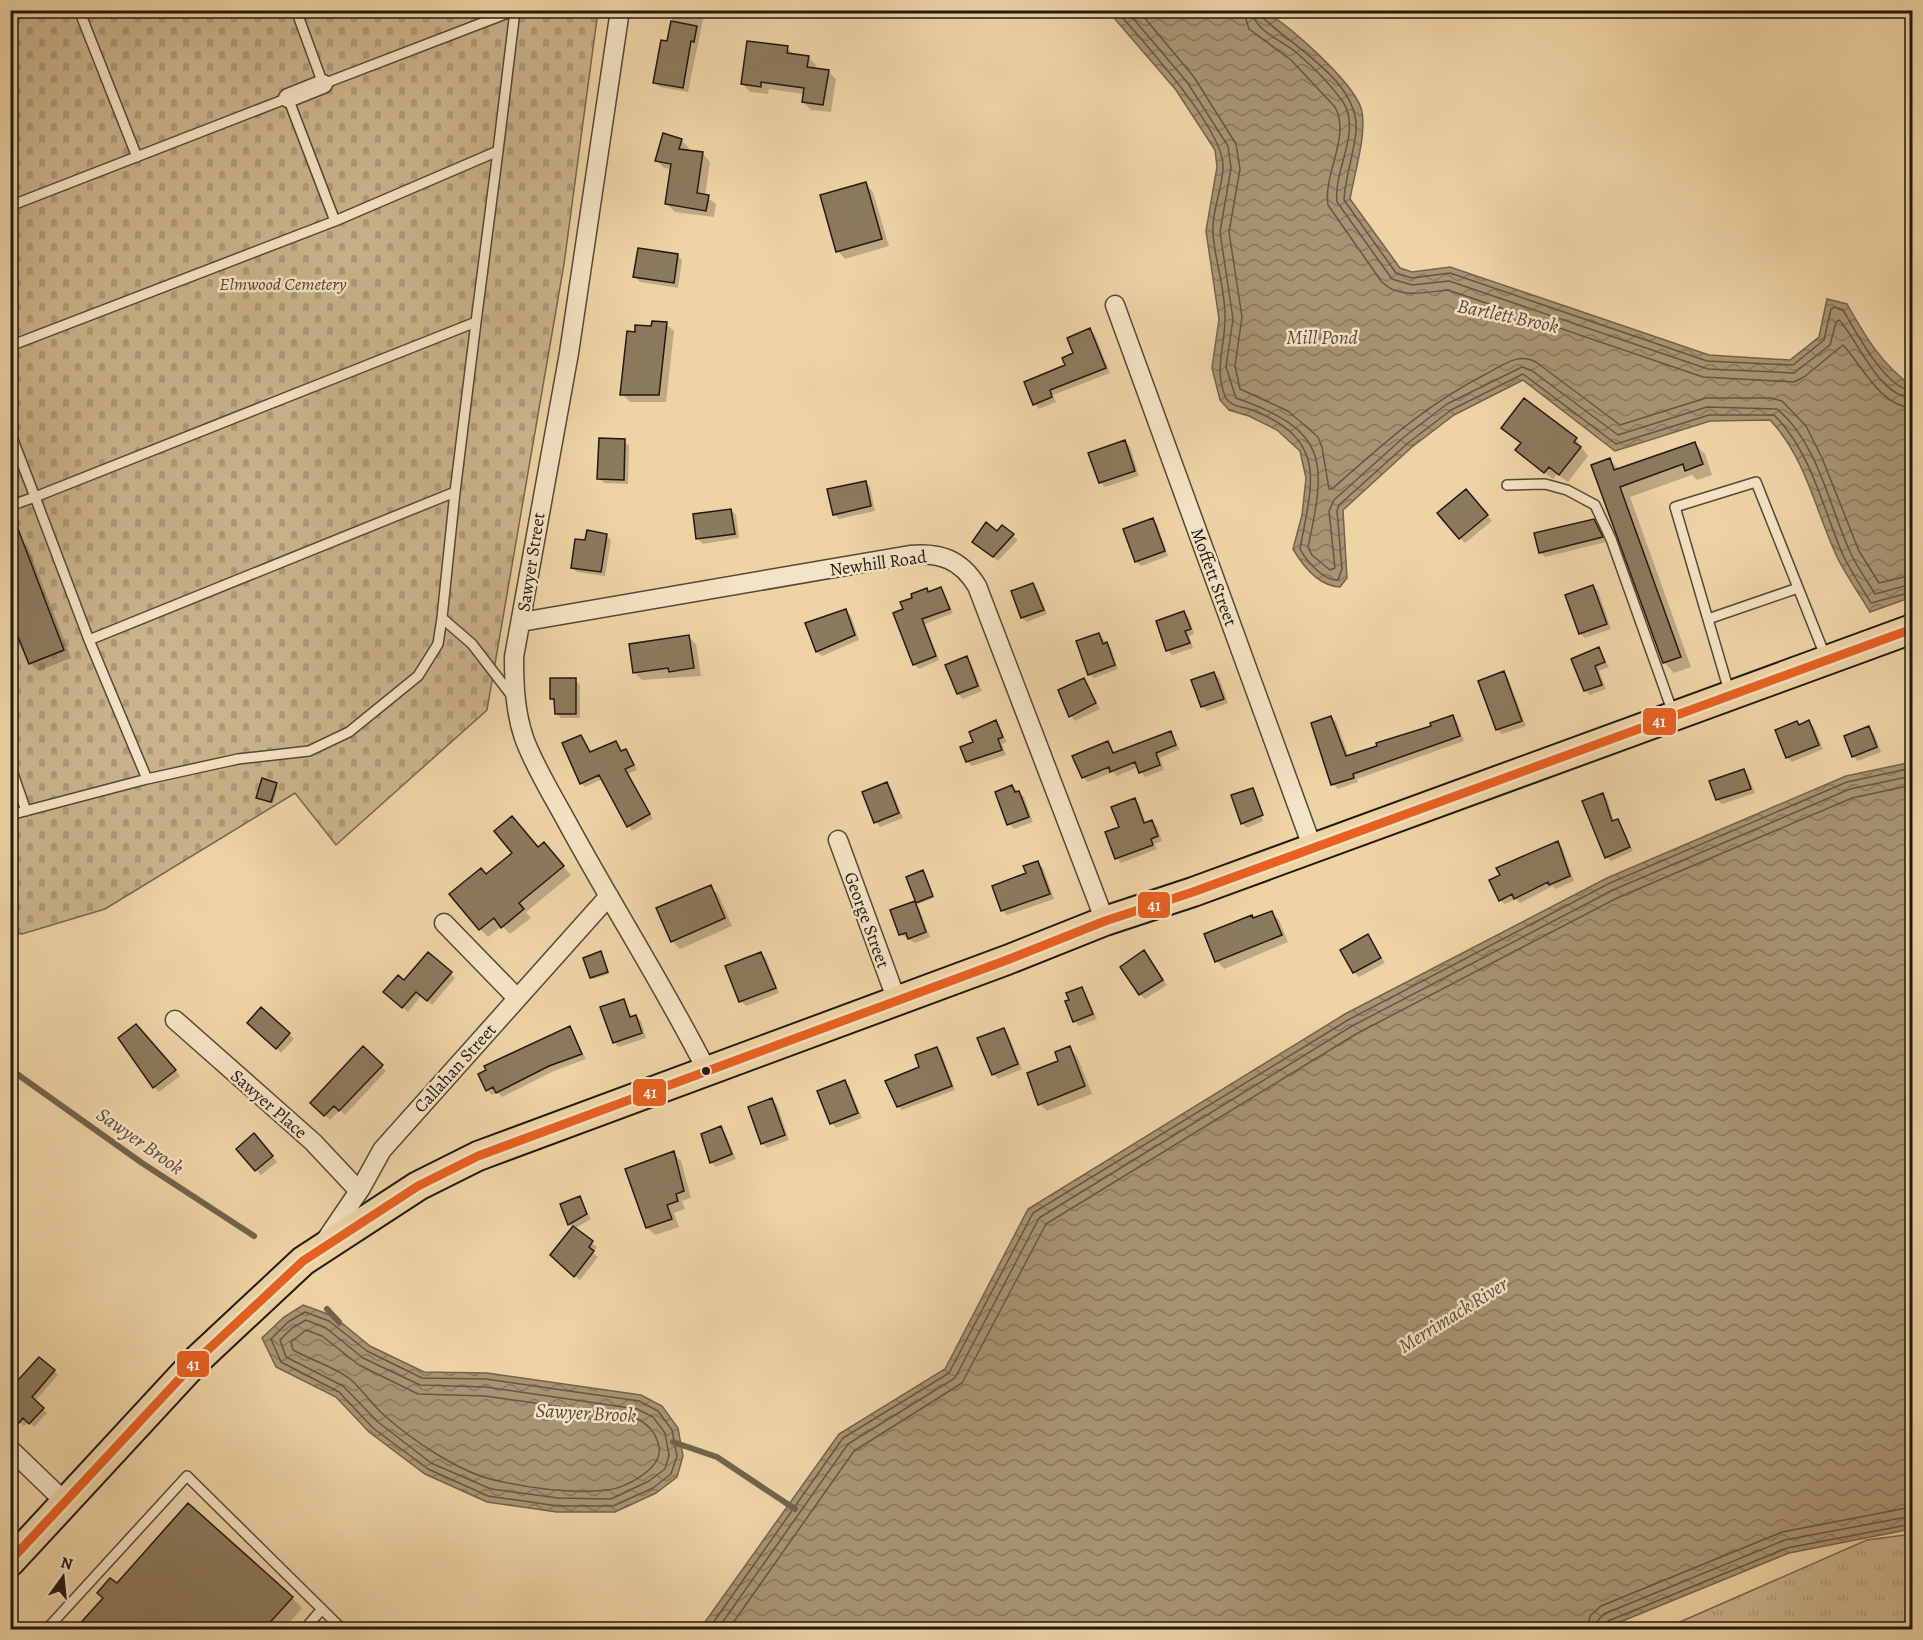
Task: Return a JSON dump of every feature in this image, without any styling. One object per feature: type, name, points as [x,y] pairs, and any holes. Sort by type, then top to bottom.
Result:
[{"type":"main road","points":[[10,1562],[196,1361],[260,1300],[317,1252],[418,1186],[478,1156],[1105,921],[1313,849],[1912,629]]},
{"type":"street","name":"Sawyer Street","points":[[620,10],[569,353],[514,657],[514,699],[525,738],[609,896],[674,1005],[707,1071]]},
{"type":"street","points":[[288,98],[322,84]]},
{"type":"street","name":"Moffett Street","points":[[1115,304],[1313,849]]},
{"type":"street","name":"Newhill Road","points":[[521,622],[910,555],[931,554],[950,558],[965,569],[977,586],[1105,921]]},
{"type":"street","name":"George Street","points":[[838,840],[897,1000]]},
{"type":"street","name":"Callahan Street","points":[[317,1252],[359,1191],[382,1150],[609,896]]},
{"type":"street","points":[[444,923],[517,998]]},
{"type":"street","name":"Sawyer Place","points":[[175,1020],[313,1142],[359,1191]]},
{"type":"street","points":[[10,1449],[65,1502]]},
{"type":"lane","points":[[79,10],[137,157]]},
{"type":"lane","points":[[10,814],[147,779],[238,759],[309,751],[349,732],[418,676],[438,644],[515,11],[322,84],[296,10]]},
{"type":"lane","points":[[10,206],[288,98],[335,221]]},
{"type":"lane","points":[[10,346],[335,221],[498,151]]},
{"type":"lane","points":[[10,506],[476,322]]},
{"type":"lane","points":[[10,432],[89,640],[147,779]]},
{"type":"lane","points":[[1731,696],[1675,507],[1756,482],[1827,660]]},
{"type":"lane","points":[[1507,485],[1545,484],[1567,490],[1594,506],[1611,539],[1675,717]]},
{"type":"lane","points":[[89,640],[455,492]]},
{"type":"lane","points":[[1708,619],[1798,588]]},
{"type":"lane","points":[[442,618],[472,644],[514,699]]},
{"type":"lane","points":[[10,765],[26,811]]},
{"type":"lane","points":[[46,1629],[187,1476],[343,1629]]},
{"type":"lane","points":[[304,1629],[322,1609]]},
{"type":"green space","name":"Elmwood Cemetery","points":[[10,11],[598,11],[564,264],[487,710],[336,845],[295,793],[105,909],[22,934],[10,932]]},
{"type":"green space","points":[[1912,1534],[1912,1629],[1664,1629],[1867,1540]]},
{"type":"water","name":"Mill Pond","points":[[1216,9],[1264,11],[1303,41],[1346,83],[1361,108],[1362,141],[1350,199],[1400,268],[1412,272],[1450,267],[1709,355],[1790,360],[1819,337],[1827,299],[1847,304],[1883,359],[1912,386],[1912,597],[1870,612],[1839,561],[1802,469],[1783,435],[1770,420],[1710,421],[1615,451],[1523,380],[1454,415],[1412,447],[1343,510],[1347,578],[1340,587],[1325,583],[1312,574],[1293,549],[1302,515],[1306,478],[1300,451],[1277,430],[1249,416],[1229,410],[1220,400],[1212,368],[1219,319],[1206,231],[1217,167],[1215,150],[1176,90],[1108,11]]},
{"type":"water","name":"Merrimack River","points":[[1912,762],[1912,1529],[1789,1553],[1603,1629],[700,1629],[839,1434],[945,1369],[1028,1209],[1345,1014],[1607,878],[1846,776]]},
{"type":"water","points":[[303,1305],[333,1316],[370,1346],[424,1372],[487,1373],[641,1395],[662,1406],[678,1428],[683,1456],[677,1477],[656,1493],[615,1512],[557,1512],[487,1502],[425,1474],[369,1432],[336,1397],[276,1367],[262,1338],[284,1317]]},
{"type":"building","points":[[671,21],[697,26],[694,42],[691,41],[683,88],[653,83],[661,40],[667,41]]},
{"type":"building","points":[[747,41],[788,46],[787,53],[809,56],[807,67],[829,70],[823,105],[802,102],[804,88],[761,82],[761,87],[741,84]]},
{"type":"building","points":[[663,133],[682,139],[679,149],[703,152],[697,193],[709,195],[706,211],[665,204],[671,164],[655,161]]},
{"type":"building","points":[[866,182],[882,239],[836,252],[820,195]]},
{"type":"building","points":[[638,248],[678,254],[674,283],[633,277]]},
{"type":"building","points":[[652,321],[667,322],[659,395],[620,395],[627,331],[635,332],[635,325],[651,326]]},
{"type":"building","points":[[1090,328],[1106,368],[1050,390],[1052,397],[1033,405],[1024,382],[1065,365],[1062,358],[1073,353],[1067,338]]},
{"type":"building","points":[[1524,398],[1577,438],[1574,442],[1581,447],[1559,475],[1549,467],[1544,473],[1515,450],[1521,443],[1501,428]]},
{"type":"building","points":[[599,438],[625,439],[624,480],[597,479]]},
{"type":"building","points":[[1125,440],[1135,471],[1099,483],[1088,453]]},
{"type":"building","points":[[1695,442],[1703,464],[1685,471],[1683,464],[1620,487],[1681,657],[1663,663],[1591,465],[1610,458],[1614,470]]},
{"type":"building","points":[[866,481],[871,506],[833,515],[827,489]]},
{"type":"building","points":[[1466,489],[1488,515],[1459,539],[1437,513]]},
{"type":"building","points":[[731,509],[735,534],[696,539],[693,514]]},
{"type":"building","points":[[12,513],[64,650],[29,664],[10,617]]},
{"type":"building","points":[[1153,518],[1165,551],[1135,562],[1123,529]]},
{"type":"building","points":[[1594,519],[1603,537],[1539,553],[1534,533]]},
{"type":"building","points":[[986,522],[997,531],[1002,525],[1014,534],[993,557],[972,542]]},
{"type":"building","points":[[587,530],[607,534],[601,572],[571,568],[575,539],[585,540]]},
{"type":"building","points":[[1033,583],[1044,610],[1021,618],[1011,591]]},
{"type":"building","points":[[1593,585],[1607,624],[1579,634],[1565,595]]},
{"type":"building","points":[[941,587],[950,609],[922,619],[936,656],[913,665],[893,613],[903,609],[900,602],[912,598],[911,594],[927,588],[928,592]]},
{"type":"building","points":[[846,609],[855,635],[816,652],[805,623]]},
{"type":"building","points":[[1184,611],[1191,629],[1185,631],[1190,643],[1166,651],[1156,621]]},
{"type":"building","points":[[1099,633],[1103,644],[1107,642],[1115,665],[1088,675],[1076,641]]},
{"type":"building","points":[[689,635],[694,668],[669,672],[668,668],[633,673],[629,644]]},
{"type":"building","points":[[1599,647],[1605,662],[1595,666],[1602,685],[1584,691],[1571,659]]},
{"type":"building","points":[[967,656],[978,686],[957,694],[945,665]]},
{"type":"building","points":[[1504,671],[1522,721],[1496,730],[1478,681]]},
{"type":"building","points":[[1214,672],[1224,699],[1201,707],[1191,680]]},
{"type":"building","points":[[550,678],[576,678],[576,714],[555,714],[554,699],[550,699]]},
{"type":"building","points":[[1084,678],[1096,703],[1069,717],[1058,690]]},
{"type":"building","points":[[1453,715],[1460,736],[1353,774],[1354,778],[1331,785],[1311,723],[1331,716],[1346,756],[1377,746],[1376,743],[1431,726],[1430,723]]},
{"type":"building","points":[[996,720],[1003,737],[998,739],[1002,750],[966,762],[960,747],[973,742],[969,732]]},
{"type":"building","points":[[1809,720],[1819,745],[1786,758],[1775,730],[1797,721],[1799,725]]},
{"type":"building","points":[[1869,726],[1877,747],[1852,757],[1844,736]]},
{"type":"building","points":[[1171,731],[1176,745],[1156,753],[1160,765],[1139,773],[1135,762],[1110,772],[1109,767],[1082,778],[1072,756],[1108,741],[1113,753]]},
{"type":"building","points":[[581,735],[590,752],[616,741],[621,751],[626,749],[634,765],[625,769],[650,814],[627,827],[599,775],[580,784],[562,743]]},
{"type":"building","points":[[1744,769],[1751,789],[1716,800],[1709,781]]},
{"type":"building","points":[[262,778],[277,783],[271,802],[256,798]]},
{"type":"building","points":[[887,782],[899,813],[874,823],[862,792]]},
{"type":"building","points":[[1012,785],[1015,792],[1019,791],[1029,817],[1007,825],[995,792]]},
{"type":"building","points":[[1253,788],[1263,815],[1241,824],[1231,795]]},
{"type":"building","points":[[1603,793],[1612,821],[1618,819],[1630,847],[1605,858],[1582,801]]},
{"type":"building","points":[[1135,798],[1144,823],[1152,820],[1158,836],[1151,839],[1153,845],[1115,859],[1105,832],[1119,827],[1111,807]]},
{"type":"building","points":[[512,816],[538,847],[544,842],[564,866],[519,903],[524,909],[501,928],[494,918],[479,930],[449,894],[481,868],[486,874],[512,853],[494,831]]},
{"type":"building","points":[[1558,841],[1570,876],[1549,885],[1548,882],[1514,899],[1512,894],[1499,901],[1489,880],[1500,875],[1496,868]]},
{"type":"building","points":[[1038,861],[1050,894],[1001,911],[992,886],[1026,873],[1023,866]]},
{"type":"building","points":[[923,870],[933,896],[916,903],[906,877]]},
{"type":"building","points":[[711,885],[725,918],[671,942],[656,908]]},
{"type":"building","points":[[915,901],[926,932],[908,939],[906,933],[899,935],[890,910]]},
{"type":"building","points":[[1272,911],[1282,935],[1215,962],[1204,934],[1252,915],[1253,918]]},
{"type":"building","points":[[1368,934],[1381,958],[1353,973],[1340,950]]},
{"type":"building","points":[[1144,950],[1163,980],[1139,995],[1120,967]]},
{"type":"building","points":[[601,951],[608,972],[590,978],[583,958]]},
{"type":"building","points":[[428,952],[452,972],[427,1001],[416,992],[402,1008],[383,992],[398,975],[404,980]]},
{"type":"building","points":[[761,952],[776,988],[739,1002],[725,966]]},
{"type":"building","points":[[1082,987],[1093,1014],[1073,1022],[1065,1001],[1069,1000],[1066,993]]},
{"type":"building","points":[[624,999],[630,1017],[636,1015],[642,1033],[613,1043],[600,1007]]},
{"type":"building","points":[[261,1007],[290,1033],[276,1049],[247,1023]]},
{"type":"building","points":[[136,1024],[176,1070],[153,1088],[118,1038]]},
{"type":"building","points":[[570,1026],[582,1054],[549,1066],[496,1093],[493,1087],[486,1091],[478,1074],[486,1070],[484,1066]]},
{"type":"building","points":[[1004,1028],[1018,1064],[992,1075],[977,1038]]},
{"type":"building","points":[[363,1046],[383,1065],[339,1111],[334,1106],[324,1116],[310,1103]]},
{"type":"building","points":[[1070,1046],[1085,1086],[1038,1105],[1027,1073],[1058,1061],[1055,1052]]},
{"type":"building","points":[[937,1047],[952,1086],[897,1107],[885,1081],[919,1067],[915,1055]]},
{"type":"building","points":[[845,1080],[858,1113],[830,1124],[817,1091]]},
{"type":"building","points":[[772,1098],[785,1135],[761,1144],[748,1107]]},
{"type":"building","points":[[721,1126],[732,1154],[710,1163],[701,1134]]},
{"type":"building","points":[[254,1133],[273,1156],[255,1171],[236,1149]]},
{"type":"building","points":[[674,1151],[684,1191],[676,1194],[678,1201],[667,1205],[672,1219],[646,1228],[625,1169]]},
{"type":"building","points":[[580,1196],[587,1214],[568,1225],[560,1204]]},
{"type":"building","points":[[573,1226],[593,1241],[589,1247],[594,1251],[574,1277],[550,1255]]},
{"type":"building","points":[[39,1357],[55,1370],[32,1397],[44,1408],[29,1424],[23,1418],[19,1423],[10,1415],[10,1389]]},
{"type":"building","points":[[188,1503],[293,1597],[264,1629],[75,1629],[103,1598],[97,1593],[110,1578],[117,1583]]},
{"type":"waterway","name":"Sawyer Brook","points":[[10,1069],[142,1163],[254,1236]]},
{"type":"waterway","name":"Sawyer Brook","points":[[327,1309],[339,1322]]},
{"type":"waterway","name":"Sawyer Brook","points":[[673,1442],[717,1457],[795,1509]]},
{"type":"transit line","name":"41","points":[[10,1561],[196,1361],[303,1261],[418,1186],[478,1156],[1007,960],[1105,921],[1193,892],[1912,629]]},
{"type":"water label","name":"Bartlett Brook","points":[[1508,316]]}]
